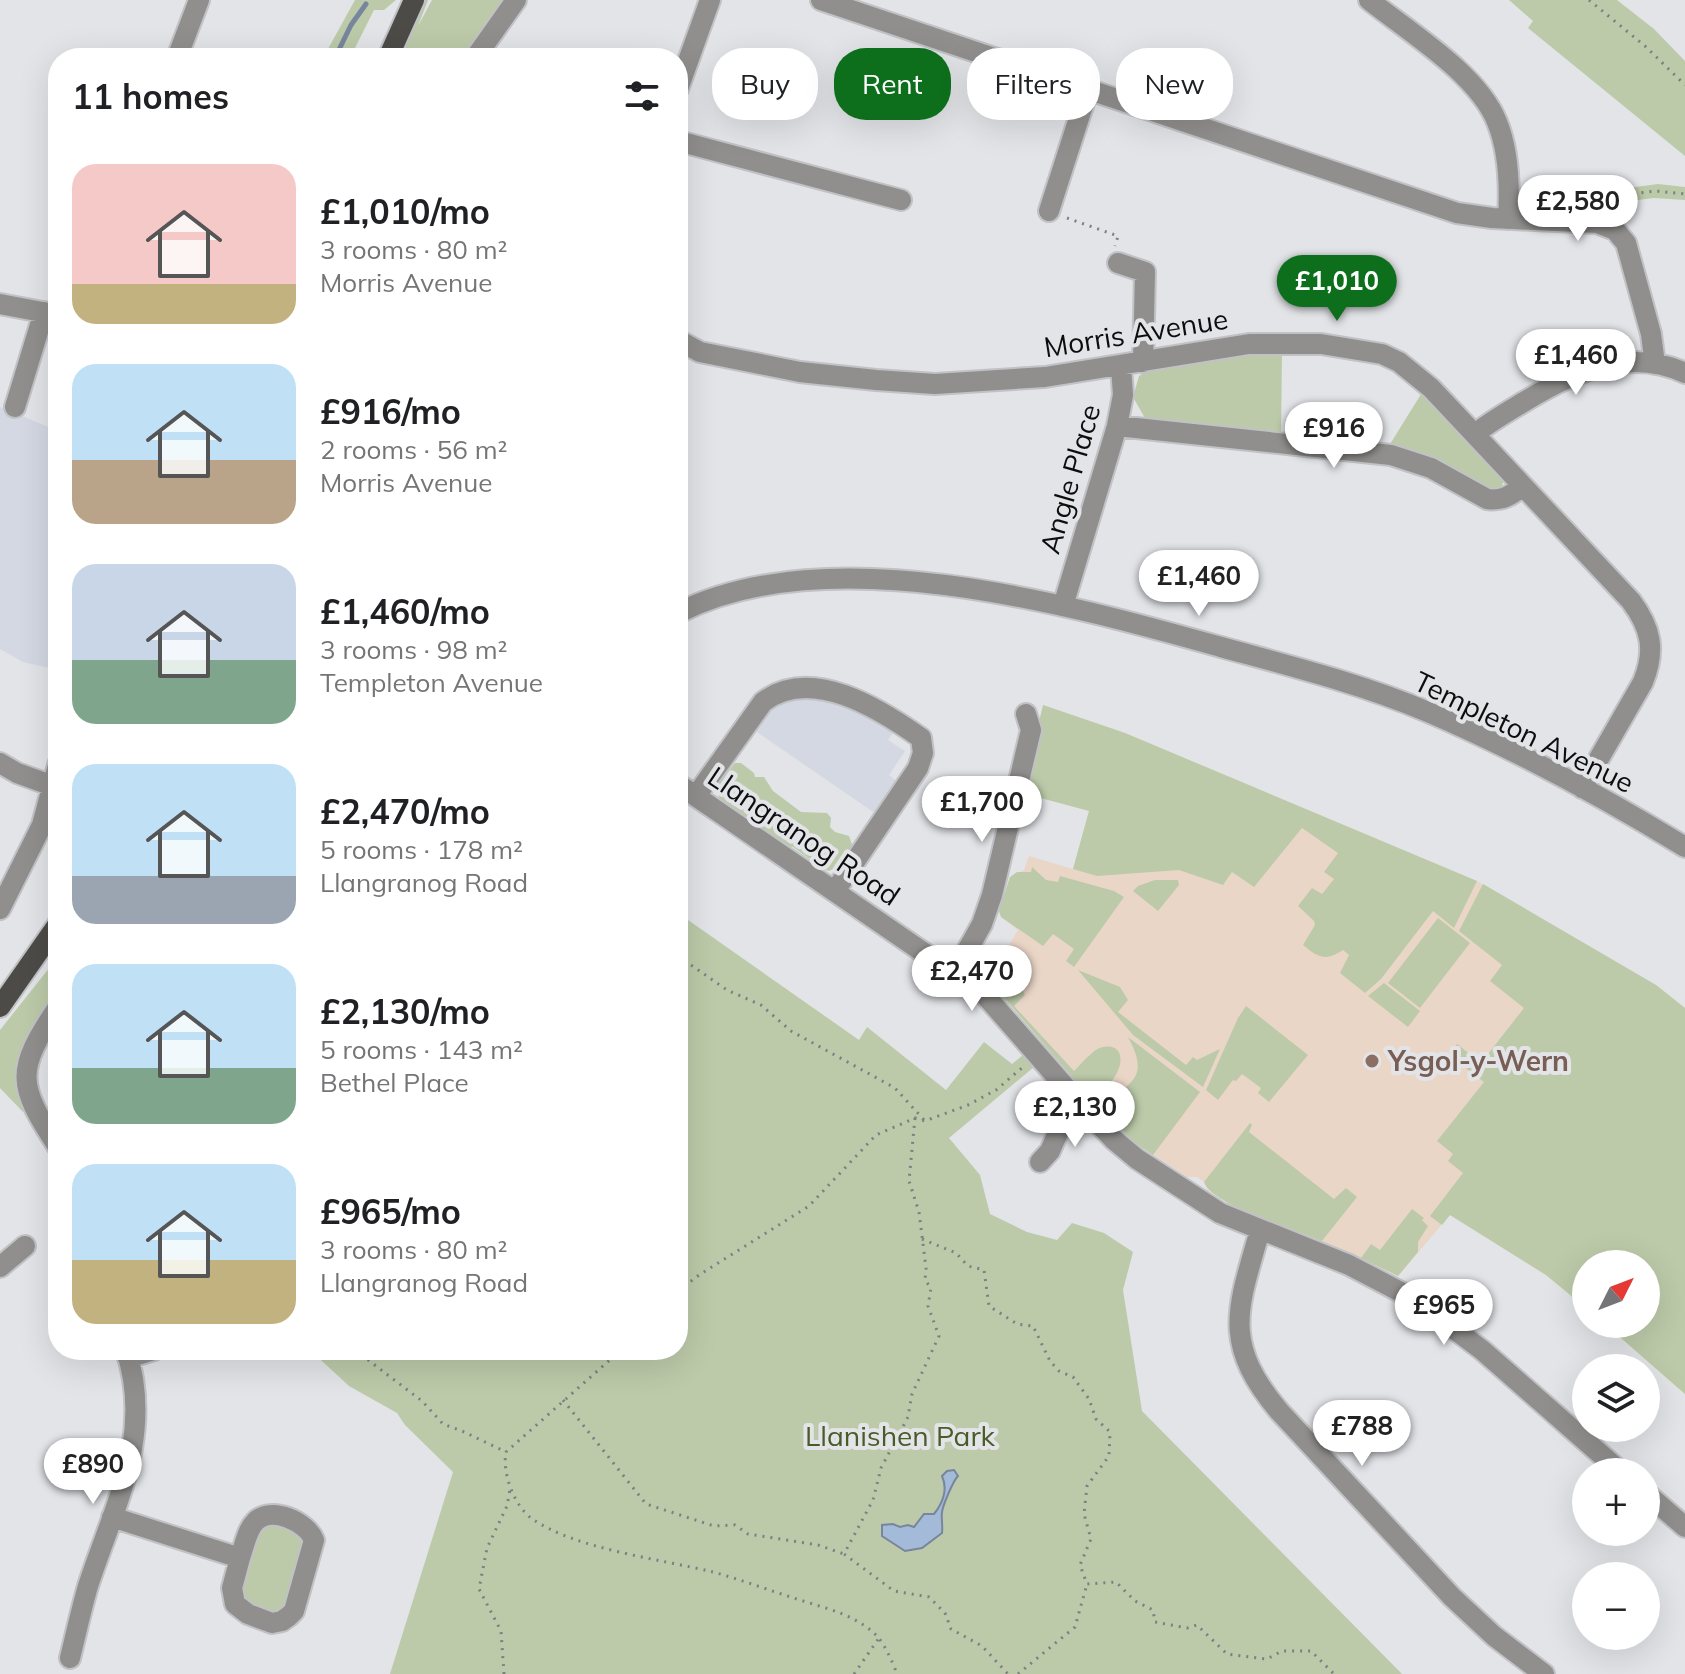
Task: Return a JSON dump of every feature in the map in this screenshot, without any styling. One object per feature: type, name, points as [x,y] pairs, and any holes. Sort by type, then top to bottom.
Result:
[{"type":"main road","points":[[392,48],[414,0]]},
{"type":"main road","points":[[0,1007],[48,938]]},
{"type":"street","points":[[181,48],[199,0]]},
{"type":"street","points":[[482,48],[516,0]]},
{"type":"street","points":[[688,61],[710,0]]},
{"type":"street","points":[[821,0],[967,49]]},
{"type":"street","points":[[1369,0],[1460,72],[1482,94],[1497,120],[1505,149],[1508,219]]},
{"type":"street","points":[[1100,94],[1428,204],[1473,216],[1597,223],[1615,230],[1626,243],[1651,334],[1655,364]]},
{"type":"street","points":[[1049,211],[1078,120]]},
{"type":"street","points":[[688,144],[901,200]]},
{"type":"street","points":[[1118,263],[1145,272],[1143,362]]},
{"type":"street","points":[[0,304],[48,313]]},
{"type":"street","points":[[15,407],[48,322]]},
{"type":"street","name":"Morris Avenue","points":[[688,345],[700,352],[800,372],[935,384],[1002,381],[1121,366],[1249,344],[1308,343],[1368,350],[1399,362],[1420,378],[1475,434],[1631,601],[1650,634],[1651,656],[1643,682],[1582,788]]},
{"type":"street","points":[[1475,434],[1572,374],[1606,364],[1655,364],[1685,373]]},
{"type":"street","name":"Angle Place","points":[[1063,606],[1117,426],[1123,395],[1121,366]]},
{"type":"street","points":[[1117,426],[1391,455],[1431,468],[1487,499],[1496,500],[1512,495],[1522,486]]},
{"type":"street","name":"Templeton Avenue","points":[[688,608],[749,588],[837,579],[940,585],[1063,606],[1128,621],[1389,698],[1441,718],[1582,788],[1685,847]]},
{"type":"street","points":[[696,796],[763,702],[777,692],[795,688],[819,689],[848,696],[907,728],[921,738],[923,753],[918,768],[835,891]]},
{"type":"street","points":[[955,972],[982,924],[998,876],[1031,730],[1026,714]]},
{"type":"street","points":[[0,763],[48,784]]},
{"type":"street","name":"Llangranog Road","points":[[688,791],[955,972],[994,1005],[1082,1106],[1137,1159],[1220,1213],[1349,1265],[1414,1299],[1482,1350],[1605,1458]]},
{"type":"street","points":[[0,909],[42,825],[48,804]]},
{"type":"street","points":[[48,1024],[34,1048],[26,1075],[30,1102],[48,1131]]},
{"type":"street","points":[[1040,1162],[1050,1151],[1064,1122],[1082,1106]]},
{"type":"street","points":[[1260,1230],[1242,1289],[1238,1317],[1241,1346],[1254,1378],[1279,1411],[1452,1597],[1494,1636],[1544,1674]]},
{"type":"street","points":[[0,1267],[25,1246]]},
{"type":"street","points":[[70,1658],[88,1586],[135,1439],[136,1400],[128,1360]]},
{"type":"street","points":[[1660,1505],[1685,1527]]},
{"type":"street","points":[[266,1515],[305,1525],[314,1540],[294,1611],[282,1621],[272,1623],[248,1614],[235,1604],[232,1588],[240,1558],[252,1525],[266,1515]]},
{"type":"street","points":[[112,1517],[240,1558]]},
{"type":"path","points":[[1589,0],[1645,46],[1685,85]]},
{"type":"path","points":[[1577,202],[1656,191],[1685,194]]},
{"type":"path","points":[[1049,211],[1118,236],[1110,261],[1118,263]]},
{"type":"path","points":[[688,963],[727,990],[761,1005],[791,1031],[895,1088],[925,1121]]},
{"type":"path","points":[[688,1283],[809,1206],[876,1135],[915,1118],[925,1121],[968,1105],[996,1090],[1028,1062]]},
{"type":"path","points":[[844,1554],[873,1500],[881,1468],[908,1417],[912,1394],[939,1336],[928,1306],[931,1288],[925,1280],[919,1212],[909,1181],[915,1118]]},
{"type":"path","points":[[922,1239],[956,1253],[968,1266],[984,1270],[989,1306],[1017,1324],[1033,1326],[1050,1361],[1059,1371],[1073,1377],[1089,1399],[1096,1419],[1110,1432],[1109,1456],[1087,1486],[1084,1514],[1091,1539],[1080,1565],[1087,1584],[1075,1627],[1018,1674]]},
{"type":"path","points":[[369,1360],[412,1392],[443,1424],[506,1452]]},
{"type":"path","points":[[609,1360],[506,1452],[504,1463],[511,1485],[519,1505],[529,1516],[550,1530],[589,1543],[716,1573],[850,1616],[879,1638],[897,1674]]},
{"type":"path","points":[[563,1399],[646,1504],[714,1526],[735,1525],[748,1534],[818,1545],[844,1554],[894,1591],[929,1597],[945,1613],[951,1629],[982,1646],[1008,1674]]},
{"type":"path","points":[[504,1674],[501,1631],[479,1589],[487,1548],[507,1506],[511,1485]]},
{"type":"path","points":[[1087,1584],[1116,1582],[1135,1601],[1153,1610],[1155,1622],[1187,1628],[1197,1625],[1227,1654],[1267,1659],[1282,1651],[1311,1651],[1334,1674]]},
{"type":"path","points":[[854,1674],[879,1638]]},
{"type":"shaded area","points":[[0,407],[48,427],[48,668],[23,662],[0,649]]},
{"type":"shaded area","points":[[787,694],[840,701],[894,731],[888,740],[905,751],[889,775],[900,784],[879,816],[757,732],[777,700]]},
{"type":"shaded area","name":"Ysgol-y-Wern","points":[[1043,705],[1125,733],[1477,881],[1656,985],[1685,1008],[1685,1394],[1660,1372],[1660,1354],[1639,1354],[1621,1338],[1660,1338],[1660,1250],[1572,1250],[1572,1296],[1546,1275],[1450,1215],[1398,1276],[1343,1250],[1231,1205],[1207,1190],[1204,1182],[1197,1177],[1187,1177],[1134,1142],[1106,1114],[1112,1102],[1101,1091],[1088,1095],[1007,1001],[978,973],[977,968],[990,949],[1005,952],[1018,930],[1001,917],[999,911],[1010,877],[1024,870],[1029,856],[1073,869],[1089,811]]},
{"type":"green space","points":[[355,0],[396,0],[384,10],[374,10],[355,48],[329,48]]},
{"type":"green space","points":[[424,0],[428,0],[418,26],[432,0],[511,0],[479,48],[402,48]]},
{"type":"green space","points":[[1509,0],[1617,0],[1654,29],[1685,61],[1685,156],[1528,28],[1533,21]]},
{"type":"green space","points":[[1658,184],[1685,187],[1685,200],[1654,198],[1572,208],[1555,198]]},
{"type":"green space","points":[[1282,350],[1281,437],[1146,420],[1133,397],[1139,376],[1153,366]]},
{"type":"green space","points":[[1423,391],[1504,479],[1497,493],[1387,449]]},
{"type":"green space","points":[[1043,705],[1125,733],[1477,881],[1454,928],[1433,911],[1381,979],[1365,993],[1340,973],[1349,955],[1343,950],[1326,957],[1313,953],[1303,945],[1315,925],[1298,906],[1312,888],[1322,894],[1334,879],[1324,872],[1338,853],[1302,828],[1254,887],[1232,872],[1223,885],[1179,870],[1097,876],[1073,869],[1089,811],[1022,793]]},
{"type":"green space","points":[[735,763],[741,763],[755,777],[764,777],[773,791],[801,812],[827,813],[831,818],[830,827],[849,836],[854,850],[841,870],[837,867],[829,871],[823,869],[793,847],[779,846],[757,830],[759,813],[751,821],[744,816],[737,817],[726,807],[718,795],[717,786]]},
{"type":"green space","points":[[1032,867],[1046,880],[1058,882],[1060,876],[1114,891],[1124,897],[1074,967],[1066,961],[1074,949],[1053,934],[1043,946],[1001,917],[999,911],[1010,877],[1017,872],[1031,872]]},
{"type":"green space","points":[[1155,880],[1178,880],[1179,885],[1158,911],[1133,891]]},
{"type":"green space","points":[[1483,884],[1656,985],[1685,1008],[1685,1394],[1660,1372],[1660,1354],[1639,1354],[1621,1338],[1660,1338],[1660,1250],[1572,1250],[1572,1296],[1546,1275],[1450,1215],[1442,1225],[1430,1216],[1463,1173],[1448,1161],[1453,1154],[1437,1141],[1484,1082],[1449,1055],[1457,1044],[1481,1063],[1524,1008],[1490,981],[1502,965],[1459,931]]},
{"type":"green space","points":[[1438,918],[1470,943],[1420,1008],[1388,983]]},
{"type":"green space","name":"Llanishen Park","points":[[688,920],[859,1040],[867,1027],[946,1090],[984,1042],[1012,1064],[1023,1055],[1034,1067],[949,1138],[980,1175],[990,1214],[1027,1232],[1057,1240],[1072,1223],[1104,1233],[1133,1252],[1123,1290],[1142,1411],[1402,1674],[390,1674],[453,1472],[405,1425],[397,1413],[349,1386],[321,1360],[688,1360]]},
{"type":"green space","points":[[1007,948],[1019,958],[1018,982],[1025,995],[1014,1006],[1074,1071],[1099,1048],[1113,1047],[1119,1052],[1119,1068],[1115,1077],[1099,1092],[1088,1095],[1007,1001],[978,973],[980,960],[990,949],[1004,952]]},
{"type":"green space","points":[[48,970],[48,1034],[40,1048],[23,1112],[0,1088],[0,1030]]},
{"type":"green space","points":[[1078,970],[1120,987],[1128,1000],[1118,1012],[1186,1065],[1193,1057],[1197,1060],[1220,1049],[1203,1087],[1133,1035]]},
{"type":"green space","points":[[1384,983],[1420,1011],[1408,1027],[1368,996]]},
{"type":"green space","points":[[1246,1006],[1308,1055],[1269,1102],[1258,1093],[1261,1088],[1242,1074],[1236,1081],[1233,1080],[1218,1100],[1206,1090]]},
{"type":"green space","points":[[1128,1037],[1200,1092],[1153,1155],[1134,1142],[1106,1114],[1136,1074],[1138,1065]]},
{"type":"green space","points":[[1250,1123],[1249,1132],[1334,1199],[1346,1188],[1357,1197],[1322,1241],[1238,1208],[1210,1191],[1204,1182]]},
{"type":"green space","points":[[1412,1209],[1424,1218],[1422,1220],[1428,1226],[1418,1242],[1418,1252],[1398,1276],[1361,1258],[1371,1244],[1380,1250]]},
{"type":"green space","points":[[272,1521],[305,1535],[288,1606],[275,1616],[243,1604],[241,1577],[256,1531]]},
{"type":"water","points":[[954,1470],[958,1476],[943,1509],[942,1533],[922,1548],[905,1551],[882,1536],[882,1525],[914,1527],[924,1514],[934,1514],[944,1496],[942,1476]]},
{"type":"waterway","points":[[340,48],[366,4]]},
{"type":"place","name":"Ysgol-y-Wern","points":[[1372,1061]]}]
